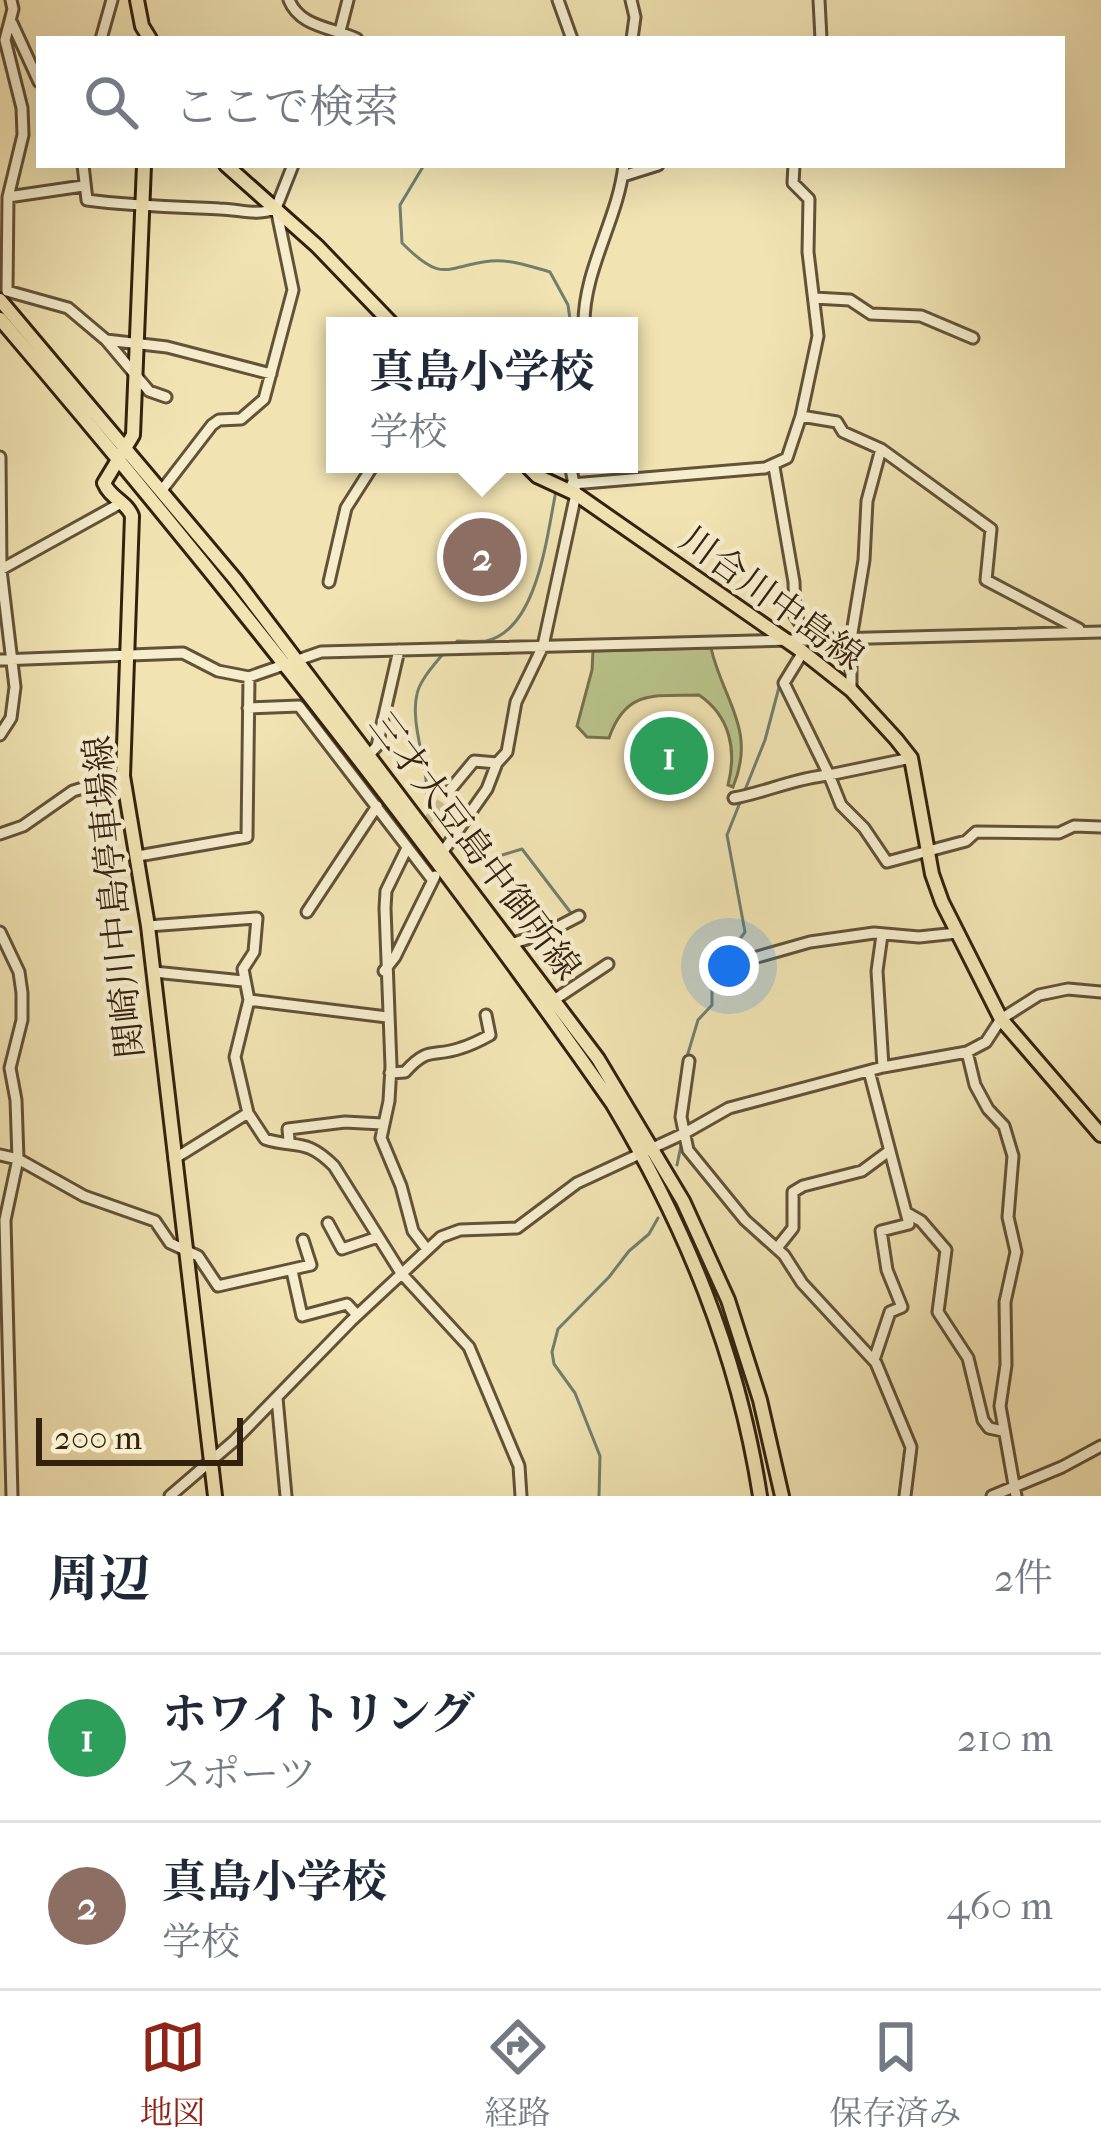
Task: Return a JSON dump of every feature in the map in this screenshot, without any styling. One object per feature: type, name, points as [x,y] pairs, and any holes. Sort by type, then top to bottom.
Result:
[{"type":"main road","points":[[136,0],[150,36]]},
{"type":"main road","name":"関崎川中島停車場線","points":[[144,168],[133,435],[104,483],[110,496],[132,516],[123,776],[154,972],[215,1496]]},
{"type":"main road","points":[[229,168],[385,317]]},
{"type":"main road","name":"三才大豆島中御所線","points":[[2,294],[122,453],[368,756],[598,1059],[647,1151],[699,1268],[718,1321],[760,1496]]},
{"type":"main road","name":"三才大豆島中御所線","points":[[0,319],[162,490],[293,662],[381,802],[552,1017],[683,1201],[728,1300],[760,1400],[782,1496]]},
{"type":"main road","name":"川合川中島線","points":[[534,473],[574,489],[782,638],[804,646],[911,758]]},
{"type":"main road","points":[[911,758],[932,874],[1000,1019],[1101,1135]]},
{"type":"street","points":[[11,0],[5,40],[22,108],[23,135],[8,196],[2,294],[68,308],[106,340],[149,391],[166,397]]},
{"type":"street","points":[[102,36],[112,0]]},
{"type":"street","points":[[289,0],[298,17],[338,34],[348,0]]},
{"type":"street","points":[[558,0],[571,36]]},
{"type":"street","points":[[631,0],[632,36]]},
{"type":"street","points":[[819,0],[821,36]]},
{"type":"street","points":[[5,19],[36,76]]},
{"type":"street","points":[[83,168],[87,200],[143,208],[248,212],[276,208]]},
{"type":"street","points":[[162,490],[212,425],[242,419],[257,409],[292,290],[276,208],[292,168]]},
{"type":"street","points":[[574,489],[774,467],[787,458],[818,336],[808,252],[809,199],[794,183],[794,168]]},
{"type":"street","points":[[0,170],[15,172]]},
{"type":"street","points":[[584,317],[624,171]]},
{"type":"street","points":[[8,196],[83,186]]},
{"type":"street","points":[[814,298],[850,300],[872,314],[921,316],[974,338]]},
{"type":"street","points":[[106,340],[167,347],[271,374]]},
{"type":"street","points":[[801,416],[837,422],[843,432],[881,449],[991,529],[986,580],[1083,632]]},
{"type":"street","points":[[851,690],[851,639],[870,482],[881,449]]},
{"type":"street","points":[[0,457],[4,660],[14,687],[11,718],[0,735]]},
{"type":"street","points":[[774,467],[794,582],[795,616],[806,632],[804,646],[784,683],[841,806],[864,828],[887,862],[966,841],[976,832],[1059,833],[1074,826],[1101,827]]},
{"type":"street","points":[[329,582],[346,508],[368,473]]},
{"type":"street","points":[[442,853],[488,789],[496,763],[507,752],[516,701],[543,646],[574,489],[571,473]]},
{"type":"street","points":[[0,570],[121,503]]},
{"type":"street","points":[[804,646],[851,639],[1101,632]]},
{"type":"street","points":[[4,660],[183,653],[218,671],[249,677],[321,652],[782,638]]},
{"type":"street","points":[[368,756],[377,746],[399,650]]},
{"type":"street","points":[[139,856],[247,837],[249,677]]},
{"type":"street","points":[[248,708],[299,706],[381,802],[307,912]]},
{"type":"street","points":[[738,797],[772,790],[781,783],[911,758]]},
{"type":"street","points":[[449,791],[474,761],[496,763]]},
{"type":"street","points":[[0,833],[23,826],[73,791],[123,776]]},
{"type":"street","points":[[406,850],[386,891],[389,1101],[381,1138],[413,1232],[426,1247]]},
{"type":"street","points":[[384,971],[436,875]]},
{"type":"street","points":[[511,944],[580,916]]},
{"type":"street","points":[[148,926],[257,918],[256,941],[243,969],[249,1000],[235,1057],[248,1113],[265,1139],[289,1141],[323,1155],[334,1166],[400,1273],[469,1347],[519,1466],[521,1496]]},
{"type":"street","points":[[0,932],[19,972],[22,993],[22,1020],[10,1069],[18,1159],[5,1220],[12,1496]]},
{"type":"street","points":[[718,961],[874,933],[957,933]]},
{"type":"street","points":[[882,935],[877,970],[884,1067]]},
{"type":"street","points":[[554,1000],[608,964]]},
{"type":"street","points":[[154,972],[243,981]]},
{"type":"street","points":[[170,1496],[277,1398],[426,1247],[460,1230],[517,1228],[577,1183],[729,1108],[884,1067],[967,1052],[986,1042],[1000,1019],[1047,992],[1101,992]]},
{"type":"street","points":[[249,1000],[387,1017]]},
{"type":"street","points":[[389,1073],[406,1072],[419,1056],[433,1050],[455,1051],[490,1036],[486,1015]]},
{"type":"street","points":[[967,1052],[975,1085],[1004,1126],[1013,1156],[1008,1217],[1016,1252],[1004,1321],[1006,1365],[1000,1406],[1015,1492]]},
{"type":"street","points":[[689,1061],[681,1117],[692,1156],[874,1360],[911,1447],[905,1496]]},
{"type":"street","points":[[869,1071],[909,1224],[881,1231],[887,1270],[902,1307],[890,1312],[874,1360]]},
{"type":"street","points":[[173,1160],[248,1113]]},
{"type":"street","points":[[289,1141],[287,1129],[345,1122],[382,1124]]},
{"type":"street","points":[[776,1248],[794,1228],[790,1199],[797,1189],[862,1171],[889,1151]]},
{"type":"street","points":[[0,1156],[18,1159],[84,1196],[155,1221],[170,1243],[198,1256],[218,1286],[311,1265],[303,1240]]},
{"type":"street","points":[[907,1214],[921,1221],[946,1250],[938,1312],[968,1358],[983,1420],[989,1428],[1003,1431]]},
{"type":"street","points":[[328,1223],[342,1249],[378,1237]]},
{"type":"street","points":[[292,1271],[302,1316],[347,1304],[357,1315]]},
{"type":"street","points":[[277,1398],[286,1496]]},
{"type":"street","points":[[1015,1492],[1015,1484],[1101,1446]]},
{"type":"street","points":[[992,1496],[1015,1492]]},
{"type":"green space","points":[[711,648],[740,732],[733,787],[728,785],[732,759],[724,723],[699,695],[656,696],[633,703],[609,738],[587,737],[577,726],[593,651]]},
{"type":"waterway","points":[[422,168],[400,205],[402,243],[427,264],[445,270],[498,261],[550,272],[570,317]]},
{"type":"waterway","points":[[819,303],[821,324]]},
{"type":"waterway","points":[[457,641],[486,641],[504,633],[518,619],[544,554],[556,491],[550,489]]},
{"type":"waterway","points":[[777,507],[780,527]]},
{"type":"waterway","points":[[443,654],[419,689],[415,707],[426,808],[437,820],[454,826]]},
{"type":"waterway","points":[[726,958],[745,932],[727,835],[765,740],[782,676],[794,657]]},
{"type":"waterway","points":[[461,832],[476,863],[522,849],[571,913]]},
{"type":"waterway","points":[[686,1060],[698,1020],[712,1005],[712,979],[720,965]]},
{"type":"waterway","points":[[677,1165],[682,1141]]},
{"type":"waterway","points":[[599,1496],[600,1456],[575,1393],[554,1364],[552,1352],[558,1329],[649,1234],[658,1218]]},
{"type":"waterway","points":[[880,1384],[892,1414]]},
{"type":"tunnel","points":[[420,831],[449,791]]},
{"type":"place","name":"真島小学校","points":[[482,557]]},
{"type":"place","name":"ホワイトリング","points":[[669,756]]}]
